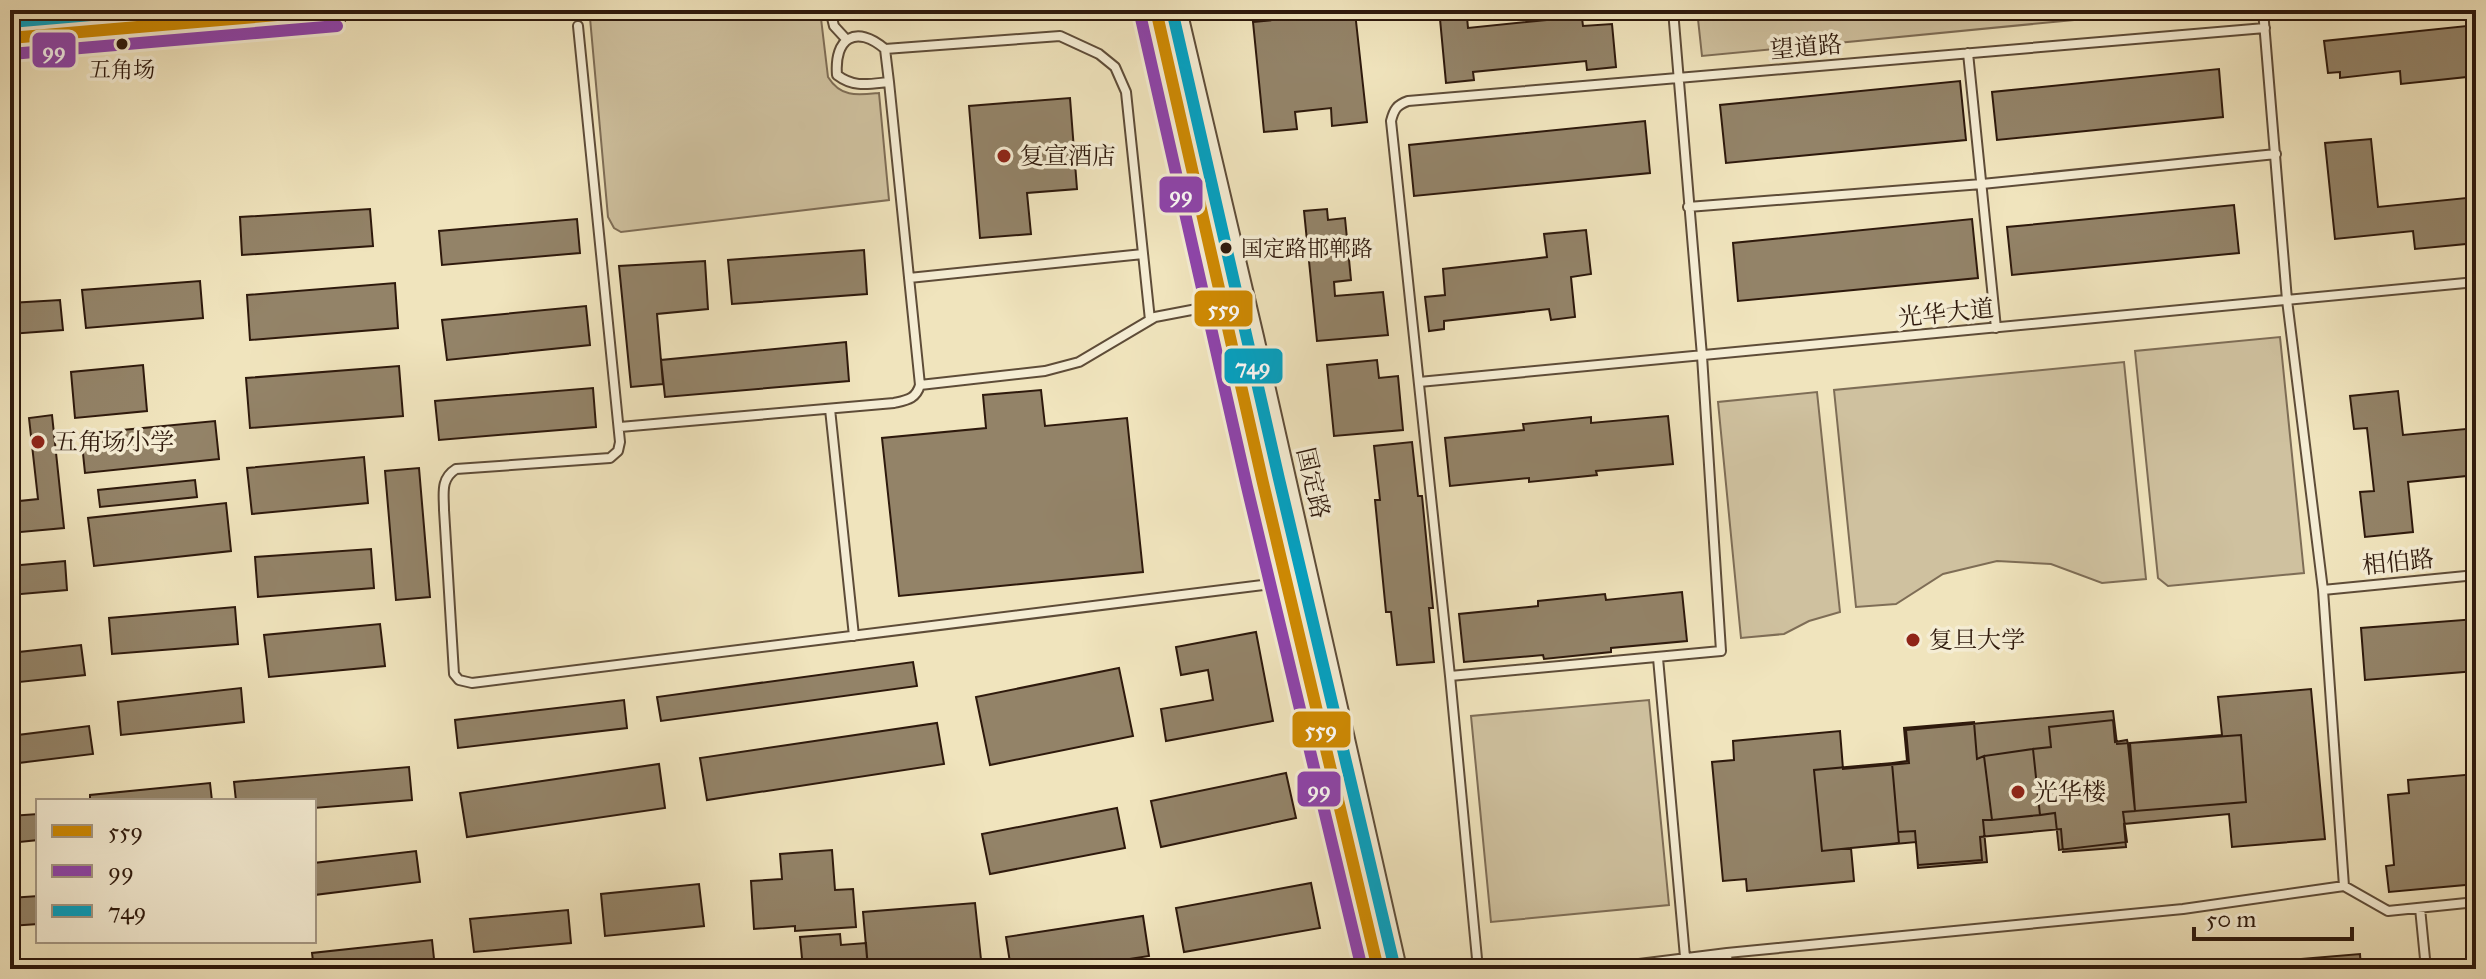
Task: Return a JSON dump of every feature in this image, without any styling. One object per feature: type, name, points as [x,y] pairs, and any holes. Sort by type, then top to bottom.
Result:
[{"type":"main road","points":[[10,38],[336,10]]},
{"type":"street","name":"国定路","points":[[1156,10],[1378,969]]},
{"type":"street","name":"国定路","points":[[1176,10],[1396,969]]},
{"type":"lane","points":[[830,10],[834,26],[846,39]]},
{"type":"lane","points":[[1450,676],[1721,651],[1702,356],[1673,10]]},
{"type":"lane","points":[[2263,10],[2287,300],[2323,590],[2344,886]]},
{"type":"lane","points":[[578,26],[620,427],[618,451],[610,458],[456,469],[449,473],[444,483],[444,510],[454,674],[459,680],[472,683],[1287,582]]},
{"type":"lane","name":"望道路","points":[[1419,382],[1391,121],[1398,104],[2265,28]]},
{"type":"lane","points":[[889,82],[859,86],[847,83],[837,75],[839,49],[846,39],[856,35],[866,37],[885,49],[1060,36],[1099,54],[1115,67],[1126,92],[1150,320]]},
{"type":"lane","points":[[620,427],[894,403],[912,399],[918,393],[920,385],[885,49]]},
{"type":"lane","points":[[1968,53],[1996,328]]},
{"type":"lane","points":[[1688,207],[1982,184],[2276,154]]},
{"type":"lane","points":[[909,278],[1143,254]]},
{"type":"lane","name":"光华大道","points":[[1419,382],[2476,282]]},
{"type":"lane","points":[[920,385],[1045,371],[1068,365],[1079,362],[1150,320],[1224,304]]},
{"type":"lane","points":[[1419,382],[1478,969]]},
{"type":"lane","points":[[830,409],[854,636]]},
{"type":"lane","name":"相伯路","points":[[2323,590],[2476,575]]},
{"type":"lane","points":[[1658,658],[1685,957]]},
{"type":"lane","points":[[1599,969],[1685,957],[2183,909],[2344,886],[2388,911],[2476,902]]},
{"type":"lane","points":[[2420,908],[2426,969]]},
{"type":"lane","points":[[1727,953],[1728,969]]},
{"type":"shaded area","points":[[673,10],[820,10],[828,77],[844,92],[879,93],[889,200],[621,232],[614,228],[608,217],[590,18]]},
{"type":"shaded area","points":[[1697,10],[2105,10],[2105,17],[1702,56]]},
{"type":"shaded area","points":[[2280,337],[2304,573],[2168,586],[2158,578],[2135,351]]},
{"type":"shaded area","points":[[2124,362],[2146,579],[2102,583],[2051,564],[1997,561],[1943,574],[1896,604],[1856,607],[1834,390]]},
{"type":"shaded area","points":[[1817,392],[1840,612],[1809,621],[1784,634],[1741,638],[1718,402]]},
{"type":"shaded area","points":[[1649,700],[1669,905],[1491,922],[1471,716]]},
{"type":"building","points":[[1555,10],[1581,10],[1583,26],[1612,24],[1616,67],[1587,70],[1586,61],[1473,72],[1474,80],[1446,83],[1440,19],[1467,17],[1468,28],[1556,19]]},
{"type":"building","points":[[1355,12],[1367,122],[1332,126],[1331,108],[1295,112],[1297,129],[1264,132],[1253,22]]},
{"type":"building","points":[[2476,25],[2476,76],[2401,84],[2400,71],[2340,78],[2340,72],[2328,73],[2324,41]]},
{"type":"building","points":[[2219,69],[2223,117],[1997,140],[1992,92]]},
{"type":"building","points":[[1960,81],[1966,140],[1726,163],[1720,105]]},
{"type":"building","points":[[1070,98],[1077,189],[1027,193],[1031,234],[980,238],[969,106]]},
{"type":"building","points":[[1645,121],[1650,173],[1414,196],[1409,145]]},
{"type":"building","points":[[2371,139],[2378,207],[2476,197],[2476,243],[2415,249],[2413,231],[2335,239],[2325,143]]},
{"type":"building","points":[[2234,205],[2239,253],[2012,275],[2007,227]]},
{"type":"building","points":[[370,209],[373,246],[242,255],[240,217]]},
{"type":"building","points":[[1327,209],[1328,220],[1345,218],[1351,280],[1334,282],[1335,296],[1383,292],[1388,335],[1317,341],[1304,211]]},
{"type":"building","points":[[577,219],[580,253],[442,265],[439,231]]},
{"type":"building","points":[[1972,219],[1978,278],[1738,301],[1733,243]]},
{"type":"building","points":[[1586,230],[1591,274],[1571,277],[1575,317],[1551,320],[1549,309],[1444,321],[1444,329],[1429,331],[1425,297],[1445,295],[1443,269],[1547,257],[1544,234]]},
{"type":"building","points":[[864,250],[867,294],[732,304],[728,260]]},
{"type":"building","points":[[705,261],[708,309],[657,314],[663,384],[631,387],[619,266]]},
{"type":"building","points":[[200,281],[203,318],[86,328],[82,290]]},
{"type":"building","points":[[395,283],[398,328],[250,340],[247,295]]},
{"type":"building","points":[[60,300],[63,330],[10,334],[10,303]]},
{"type":"building","points":[[586,306],[590,345],[447,360],[442,320]]},
{"type":"building","points":[[846,342],[849,381],[665,397],[661,360]]},
{"type":"building","points":[[1377,360],[1379,378],[1398,376],[1403,430],[1334,436],[1327,365]]},
{"type":"building","points":[[143,365],[147,411],[75,418],[71,372]]},
{"type":"building","points":[[399,366],[403,416],[250,428],[246,378]]},
{"type":"building","points":[[593,388],[596,427],[439,440],[435,401]]},
{"type":"building","points":[[1041,390],[1045,426],[1127,418],[1143,572],[899,596],[882,438],[986,428],[983,395]]},
{"type":"building","points":[[2398,391],[2403,435],[2476,428],[2476,475],[2408,482],[2413,532],[2365,537],[2360,492],[2374,491],[2367,428],[2354,429],[2350,396]]},
{"type":"building","points":[[52,415],[64,528],[10,533],[10,502],[38,499],[29,418]]},
{"type":"building","points":[[1668,416],[1673,464],[1596,471],[1597,475],[1529,482],[1529,478],[1450,486],[1445,438],[1524,430],[1523,424],[1591,417],[1591,423]]},
{"type":"building","points":[[215,421],[219,459],[85,473],[81,434]]},
{"type":"building","points":[[1412,442],[1418,496],[1422,496],[1433,608],[1429,608],[1434,662],[1397,665],[1391,612],[1386,612],[1375,500],[1380,500],[1374,446]]},
{"type":"building","points":[[364,457],[368,503],[252,514],[247,468]]},
{"type":"building","points":[[419,468],[430,597],[396,600],[385,471]]},
{"type":"building","points":[[195,480],[197,497],[100,507],[98,490]]},
{"type":"building","points":[[226,503],[231,551],[94,566],[88,518]]},
{"type":"building","points":[[371,549],[374,588],[258,597],[255,557]]},
{"type":"building","points":[[65,561],[67,590],[10,595],[10,566]]},
{"type":"building","points":[[1682,592],[1687,641],[1611,648],[1611,652],[1544,659],[1543,655],[1464,662],[1459,614],[1538,606],[1538,601],[1605,594],[1606,600]]},
{"type":"building","points":[[235,607],[238,644],[112,654],[109,618]]},
{"type":"building","points":[[2476,619],[2476,671],[2365,680],[2361,628]]},
{"type":"building","points":[[380,624],[385,666],[269,677],[264,635]]},
{"type":"building","points":[[1256,632],[1273,721],[1166,741],[1161,709],[1213,700],[1208,670],[1181,675],[1176,647]]},
{"type":"building","points":[[81,645],[85,675],[10,683],[10,653]]},
{"type":"building","points":[[913,662],[917,686],[661,721],[657,697]]},
{"type":"building","points":[[1119,668],[1133,736],[990,765],[976,697]]},
{"type":"building","points":[[241,688],[244,722],[121,735],[118,702]]},
{"type":"building","name":"光华楼","points":[[2311,689],[2325,839],[2232,847],[2229,814],[2124,824],[2126,847],[2063,852],[2061,829],[1980,837],[1982,860],[1918,865],[1916,842],[1851,848],[1854,881],[1747,891],[1746,879],[1723,881],[1712,762],[1734,760],[1733,741],[1840,731],[1843,769],[1909,763],[1906,730],[2113,711],[2117,744],[2222,735],[2218,697]]},
{"type":"building","points":[[624,700],[627,728],[458,748],[455,720]]},
{"type":"building","points":[[2113,720],[2115,742],[2127,740],[2128,744],[2135,811],[2123,812],[2127,842],[2059,850],[2055,813],[2040,815],[2033,749],[2051,747],[2049,727]]},
{"type":"building","points":[[1974,722],[1977,759],[1984,756],[1992,820],[1983,820],[1987,862],[1918,868],[1915,831],[1898,832],[1892,763],[1907,761],[1904,728]]},
{"type":"building","points":[[937,723],[944,764],[707,800],[700,758]]},
{"type":"building","points":[[89,726],[93,754],[10,764],[10,736]]},
{"type":"building","points":[[2241,735],[2246,802],[2135,811],[2130,743]]},
{"type":"building","points":[[2033,749],[2040,815],[1992,820],[1984,756]]},
{"type":"building","points":[[1892,763],[1899,843],[1822,851],[1814,770]]},
{"type":"building","points":[[659,764],[665,808],[467,837],[460,793]]},
{"type":"building","points":[[409,767],[412,800],[316,808],[316,799],[236,799],[234,782]]},
{"type":"building","points":[[1286,773],[1296,818],[1161,847],[1151,801]]},
{"type":"building","points":[[2476,774],[2476,884],[2389,892],[2386,866],[2394,865],[2388,795],[2409,793],[2408,780]]},
{"type":"building","points":[[210,783],[212,799],[90,799],[90,795]]},
{"type":"building","points":[[1117,808],[1125,848],[990,874],[982,834]]},
{"type":"building","points":[[36,814],[36,840],[10,843],[10,816]]},
{"type":"building","points":[[832,850],[835,890],[853,889],[856,927],[795,931],[795,926],[754,929],[751,881],[782,879],[780,854]]},
{"type":"building","points":[[416,851],[420,882],[316,895],[316,863]]},
{"type":"building","points":[[1311,883],[1320,928],[1184,952],[1176,908]]},
{"type":"building","points":[[699,884],[704,926],[605,936],[601,894]]},
{"type":"building","points":[[36,896],[36,924],[10,926],[10,898]]},
{"type":"building","points":[[975,903],[982,969],[868,969],[863,912]]},
{"type":"building","points":[[568,910],[571,943],[474,952],[470,919]]},
{"type":"building","points":[[1143,916],[1149,956],[1065,969],[1011,969],[1006,937]]},
{"type":"building","points":[[840,934],[841,945],[866,943],[868,969],[803,969],[800,937]]},
{"type":"building","points":[[432,940],[435,968],[314,969],[312,953]]},
{"type":"building","points":[[2360,954],[2361,969],[2204,969],[2204,967]]},
{"type":"building","points":[[293,960],[294,969],[208,969]]},
{"type":"transit line","name":"749","points":[[10,22],[149,10]]},
{"type":"transit line","name":"559","points":[[10,38],[336,10]]},
{"type":"transit line","name":"559","points":[[1156,10],[1263,483],[1378,969]]},
{"type":"transit line","name":"749","points":[[1172,10],[1394,965]]},
{"type":"transit line","name":"99","points":[[1140,14],[1247,487],[1362,969]]},
{"type":"transit line","name":"99","points":[[11,54],[337,26]]},
{"type":"place","name":"五角场","points":[[122,44]]},
{"type":"place","name":"复宣酒店","points":[[1004,156]]},
{"type":"place","name":"国定路邯郸路","points":[[1226,248]]},
{"type":"place","name":"五角场小学","points":[[38,442]]},
{"type":"place","name":"复旦大学","points":[[1913,640]]},
{"type":"place","name":"光华楼","points":[[2018,792]]}]
